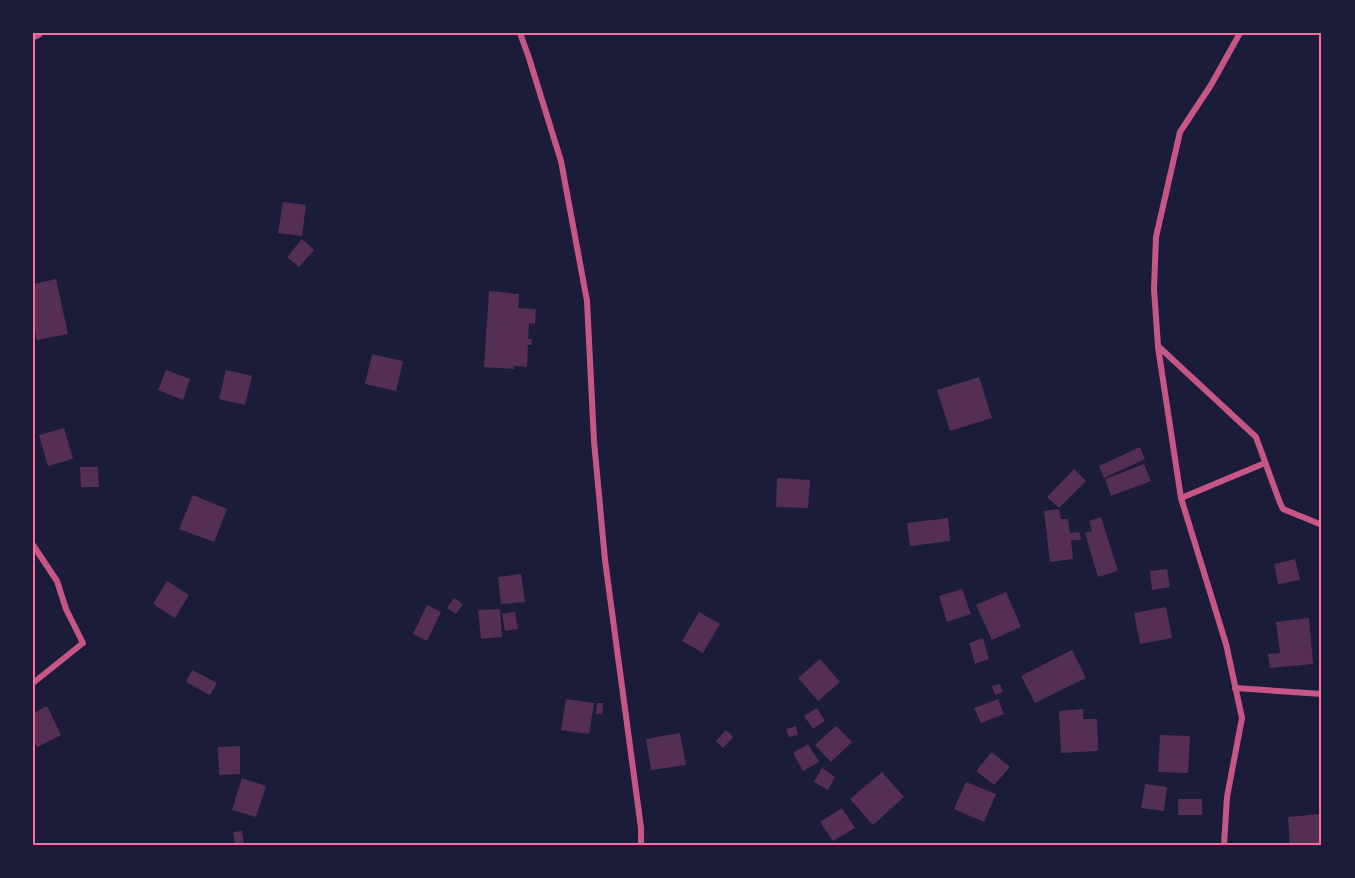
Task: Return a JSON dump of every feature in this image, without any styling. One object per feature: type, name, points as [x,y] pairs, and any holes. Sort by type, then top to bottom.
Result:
[{"type":"street","points":[[33,35],[38,33]]},
{"type":"street","points":[[520,33],[561,161],[587,302],[594,441],[604,548],[641,828],[641,845]]},
{"type":"street","points":[[1224,845],[1227,797],[1242,718],[1226,644],[1181,498],[1158,346],[1154,289],[1156,237],[1180,132],[1211,85],[1240,33]]},
{"type":"street","points":[[1158,346],[1256,437],[1283,509],[1322,525]]},
{"type":"street","points":[[1181,498],[1264,463]]},
{"type":"street","points":[[33,545],[57,581],[66,609],[83,644],[33,683]]},
{"type":"street","points":[[1235,688],[1322,694]]},
{"type":"building","points":[[283,202],[306,205],[302,236],[278,233]]},
{"type":"building","points":[[302,239],[314,250],[299,267],[287,257]]},
{"type":"building","points":[[56,279],[68,334],[37,340],[33,324],[33,284]]},
{"type":"building","points":[[489,291],[519,294],[518,308],[536,309],[535,324],[529,323],[528,339],[532,339],[531,345],[528,345],[527,367],[514,366],[514,369],[484,367]]},
{"type":"building","points":[[372,354],[403,361],[396,391],[365,384]]},
{"type":"building","points":[[166,370],[190,379],[183,400],[158,390]]},
{"type":"building","points":[[226,370],[252,376],[245,405],[219,399]]},
{"type":"building","points":[[979,377],[992,418],[950,431],[937,390]]},
{"type":"building","points":[[64,428],[73,459],[48,466],[39,435]]},
{"type":"building","points":[[1140,447],[1145,459],[1104,478],[1099,466]]},
{"type":"building","points":[[1144,464],[1151,481],[1111,496],[1105,479]]},
{"type":"building","points":[[80,467],[98,467],[99,487],[81,487]]},
{"type":"building","points":[[1074,469],[1086,481],[1059,508],[1047,497]]},
{"type":"building","points":[[777,478],[810,480],[808,508],[776,507]]},
{"type":"building","points":[[193,495],[227,509],[214,542],[179,529]]},
{"type":"building","points":[[1059,509],[1061,519],[1068,519],[1070,533],[1079,532],[1081,540],[1071,540],[1073,559],[1050,562],[1044,511]]},
{"type":"building","points":[[1101,517],[1118,571],[1098,577],[1085,533],[1092,531],[1089,521]]},
{"type":"building","points":[[948,518],[950,541],[910,546],[907,523]]},
{"type":"building","points":[[1295,559],[1300,580],[1278,584],[1274,564]]},
{"type":"building","points":[[1167,569],[1170,587],[1152,590],[1150,571]]},
{"type":"building","points":[[521,574],[525,602],[501,604],[498,577]]},
{"type":"building","points":[[167,581],[189,595],[175,618],[153,604]]},
{"type":"building","points":[[962,589],[971,614],[947,622],[939,596]]},
{"type":"building","points":[[1006,592],[1021,627],[992,640],[976,605]]},
{"type":"building","points":[[454,598],[463,604],[456,614],[447,608]]},
{"type":"building","points":[[427,605],[441,612],[427,641],[413,634]]},
{"type":"building","points":[[1166,607],[1172,638],[1140,644],[1134,613]]},
{"type":"building","points":[[500,609],[502,637],[481,639],[478,610]]},
{"type":"building","points":[[515,612],[518,629],[505,631],[502,614]]},
{"type":"building","points":[[699,612],[720,624],[703,653],[682,641]]},
{"type":"building","points":[[1309,618],[1313,664],[1270,668],[1268,654],[1280,653],[1276,622]]},
{"type":"building","points":[[983,638],[989,659],[975,664],[969,643]]},
{"type":"building","points":[[1072,650],[1086,678],[1035,703],[1021,676]]},
{"type":"building","points":[[820,659],[840,682],[818,701],[798,678]]},
{"type":"building","points":[[192,670],[217,683],[210,695],[186,682]]},
{"type":"building","points":[[1000,684],[1003,692],[995,695],[992,686]]},
{"type":"building","points":[[566,699],[594,703],[589,734],[561,730]]},
{"type":"building","points":[[998,699],[1004,714],[981,723],[974,708]]},
{"type":"building","points":[[597,703],[603,703],[602,714],[596,714]]},
{"type":"building","points":[[47,706],[61,735],[37,747],[33,739],[33,713]]},
{"type":"building","points":[[817,708],[825,721],[813,729],[804,716]]},
{"type":"building","points":[[1083,709],[1083,719],[1097,719],[1098,751],[1061,753],[1059,711]]},
{"type":"building","points":[[796,726],[798,735],[789,737],[786,729]]},
{"type":"building","points":[[836,726],[852,742],[831,762],[815,745]]},
{"type":"building","points":[[726,730],[733,737],[723,748],[716,741]]},
{"type":"building","points":[[680,733],[686,765],[651,770],[646,739]]},
{"type":"building","points":[[1160,735],[1190,736],[1188,773],[1158,772]]},
{"type":"building","points":[[808,744],[819,762],[803,771],[793,753]]},
{"type":"building","points":[[240,746],[240,774],[219,775],[218,747]]},
{"type":"building","points":[[992,752],[1010,767],[994,785],[976,771]]},
{"type":"building","points":[[822,768],[835,777],[828,790],[814,782]]},
{"type":"building","points":[[882,772],[904,797],[873,825],[850,799]]},
{"type":"building","points":[[242,778],[266,786],[256,817],[232,810]]},
{"type":"building","points":[[966,782],[996,794],[984,822],[954,809]]},
{"type":"building","points":[[1145,784],[1167,787],[1164,811],[1141,808]]},
{"type":"building","points":[[1178,799],[1202,799],[1202,815],[1178,815]]},
{"type":"building","points":[[842,808],[855,828],[833,841],[820,822]]},
{"type":"building","points":[[1320,814],[1322,845],[1290,845],[1288,817]]},
{"type":"building","points":[[242,831],[244,845],[235,845],[233,832]]}]
